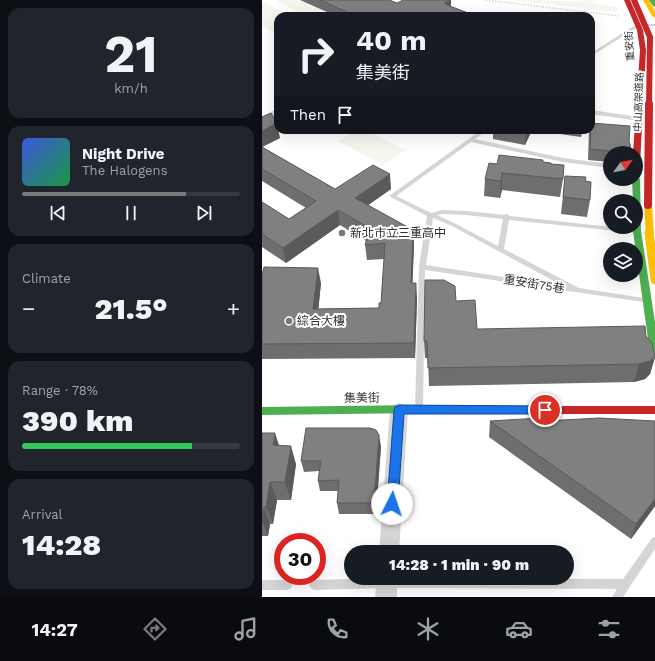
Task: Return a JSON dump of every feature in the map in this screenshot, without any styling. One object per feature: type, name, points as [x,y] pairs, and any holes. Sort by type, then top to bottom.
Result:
[{"type":"main road","name":"重安街","points":[[627,0],[642,36],[643,50],[637,146]]},
{"type":"main road","name":"中山高架道路","points":[[634,0],[650,36],[647,174],[650,243],[655,280]]},
{"type":"main road","points":[[646,0],[655,16]]},
{"type":"main road","points":[[652,0],[655,5]]},
{"type":"main road","points":[[637,234],[655,353]]},
{"type":"main road","name":"集美街","points":[[262,412],[419,409],[655,410]]},
{"type":"street","points":[[262,121],[274,114]]},
{"type":"street","points":[[639,119],[655,123]]},
{"type":"street","points":[[389,545],[399,410]]},
{"type":"lane","points":[[595,52],[637,21],[655,25]]},
{"type":"lane","points":[[595,113],[639,119]]},
{"type":"lane","points":[[478,134],[392,196],[454,225],[579,291]]},
{"type":"lane","points":[[470,140],[563,160],[603,165]]},
{"type":"lane","points":[[430,215],[450,212],[507,216],[603,227]]},
{"type":"lane","points":[[419,409],[422,267],[430,215]]},
{"type":"lane","points":[[500,249],[507,216]]},
{"type":"lane","points":[[643,232],[655,233]]},
{"type":"lane","name":"重安街75巷","points":[[422,267],[646,300]]},
{"type":"lane","points":[[618,597],[655,541]]},
{"type":"lane","points":[[314,585],[387,586],[626,584]]},
{"type":"lane","points":[[262,586],[288,585]]},
{"type":"path","points":[[486,0],[572,12]]},
{"type":"path","points":[[595,15],[637,21]]},
{"type":"shaded area","points":[[299,0],[326,12],[299,12],[276,1]]},
{"type":"shaded area","points":[[513,0],[596,0],[589,3],[618,7],[616,12]]},
{"type":"shaded area","points":[[262,2],[283,12],[274,12],[274,32],[262,26]]},
{"type":"shaded area","points":[[351,134],[373,134],[406,150],[383,165],[338,141]]},
{"type":"building","points":[[320,0],[389,0],[397,3],[403,0],[451,0],[444,3],[465,12],[347,12]]},
{"type":"building","points":[[271,113],[274,118],[274,125],[262,131],[262,117]]},
{"type":"building","points":[[595,123],[630,126],[630,146],[603,146],[603,150],[590,149],[591,134],[595,134]]},
{"type":"building","points":[[262,147],[335,189],[373,165],[390,174],[355,198],[413,230],[411,283],[416,283],[414,343],[262,344],[262,275],[264,267],[318,268],[313,309],[379,308],[379,303],[381,303],[385,243],[365,245],[371,229],[338,210],[283,248],[262,234],[262,202],[289,219],[316,201],[262,169]]},
{"type":"building","points":[[499,155],[543,160],[543,162],[551,164],[564,165],[563,179],[502,173],[501,181],[485,179],[489,163],[497,164]]},
{"type":"building","points":[[565,176],[586,177],[585,181],[591,182],[590,200],[563,197]]},
{"type":"building","points":[[425,280],[444,280],[455,286],[456,301],[475,300],[477,329],[645,326],[646,336],[652,343],[655,357],[650,361],[639,364],[428,368],[427,341],[424,341]]},
{"type":"building","points":[[540,418],[544,421],[599,418],[655,421],[655,499],[636,524],[490,421]]},
{"type":"building","points":[[306,428],[370,428],[376,430],[379,435],[374,503],[337,503],[339,480],[318,481],[321,461],[301,461]]},
{"type":"building","points":[[262,433],[275,433],[273,445],[291,446],[285,482],[270,482],[266,507],[264,507],[262,516]]},
{"type":"traffic: fast","points":[[652,0],[655,5]]},
{"type":"traffic: fast","points":[[636,186],[637,231],[655,353]]},
{"type":"traffic: fast","points":[[262,411],[419,409],[551,410]]},
{"type":"traffic: slow","points":[[646,0],[655,16]]},
{"type":"traffic: slow","points":[[648,205],[650,243],[655,280]]},
{"type":"traffic: jam","points":[[627,0],[640,30],[643,50],[637,146]]},
{"type":"traffic: jam","points":[[634,0],[650,37],[647,174],[648,205]]},
{"type":"traffic: jam","points":[[551,410],[655,410]]},
{"type":"place","name":"新北市立三重高中","points":[[342,233]]},
{"type":"place","name":"綜合大樓","points":[[289,321]]},
{"type":"route","points":[[392,504],[399,410],[545,410]]}]
